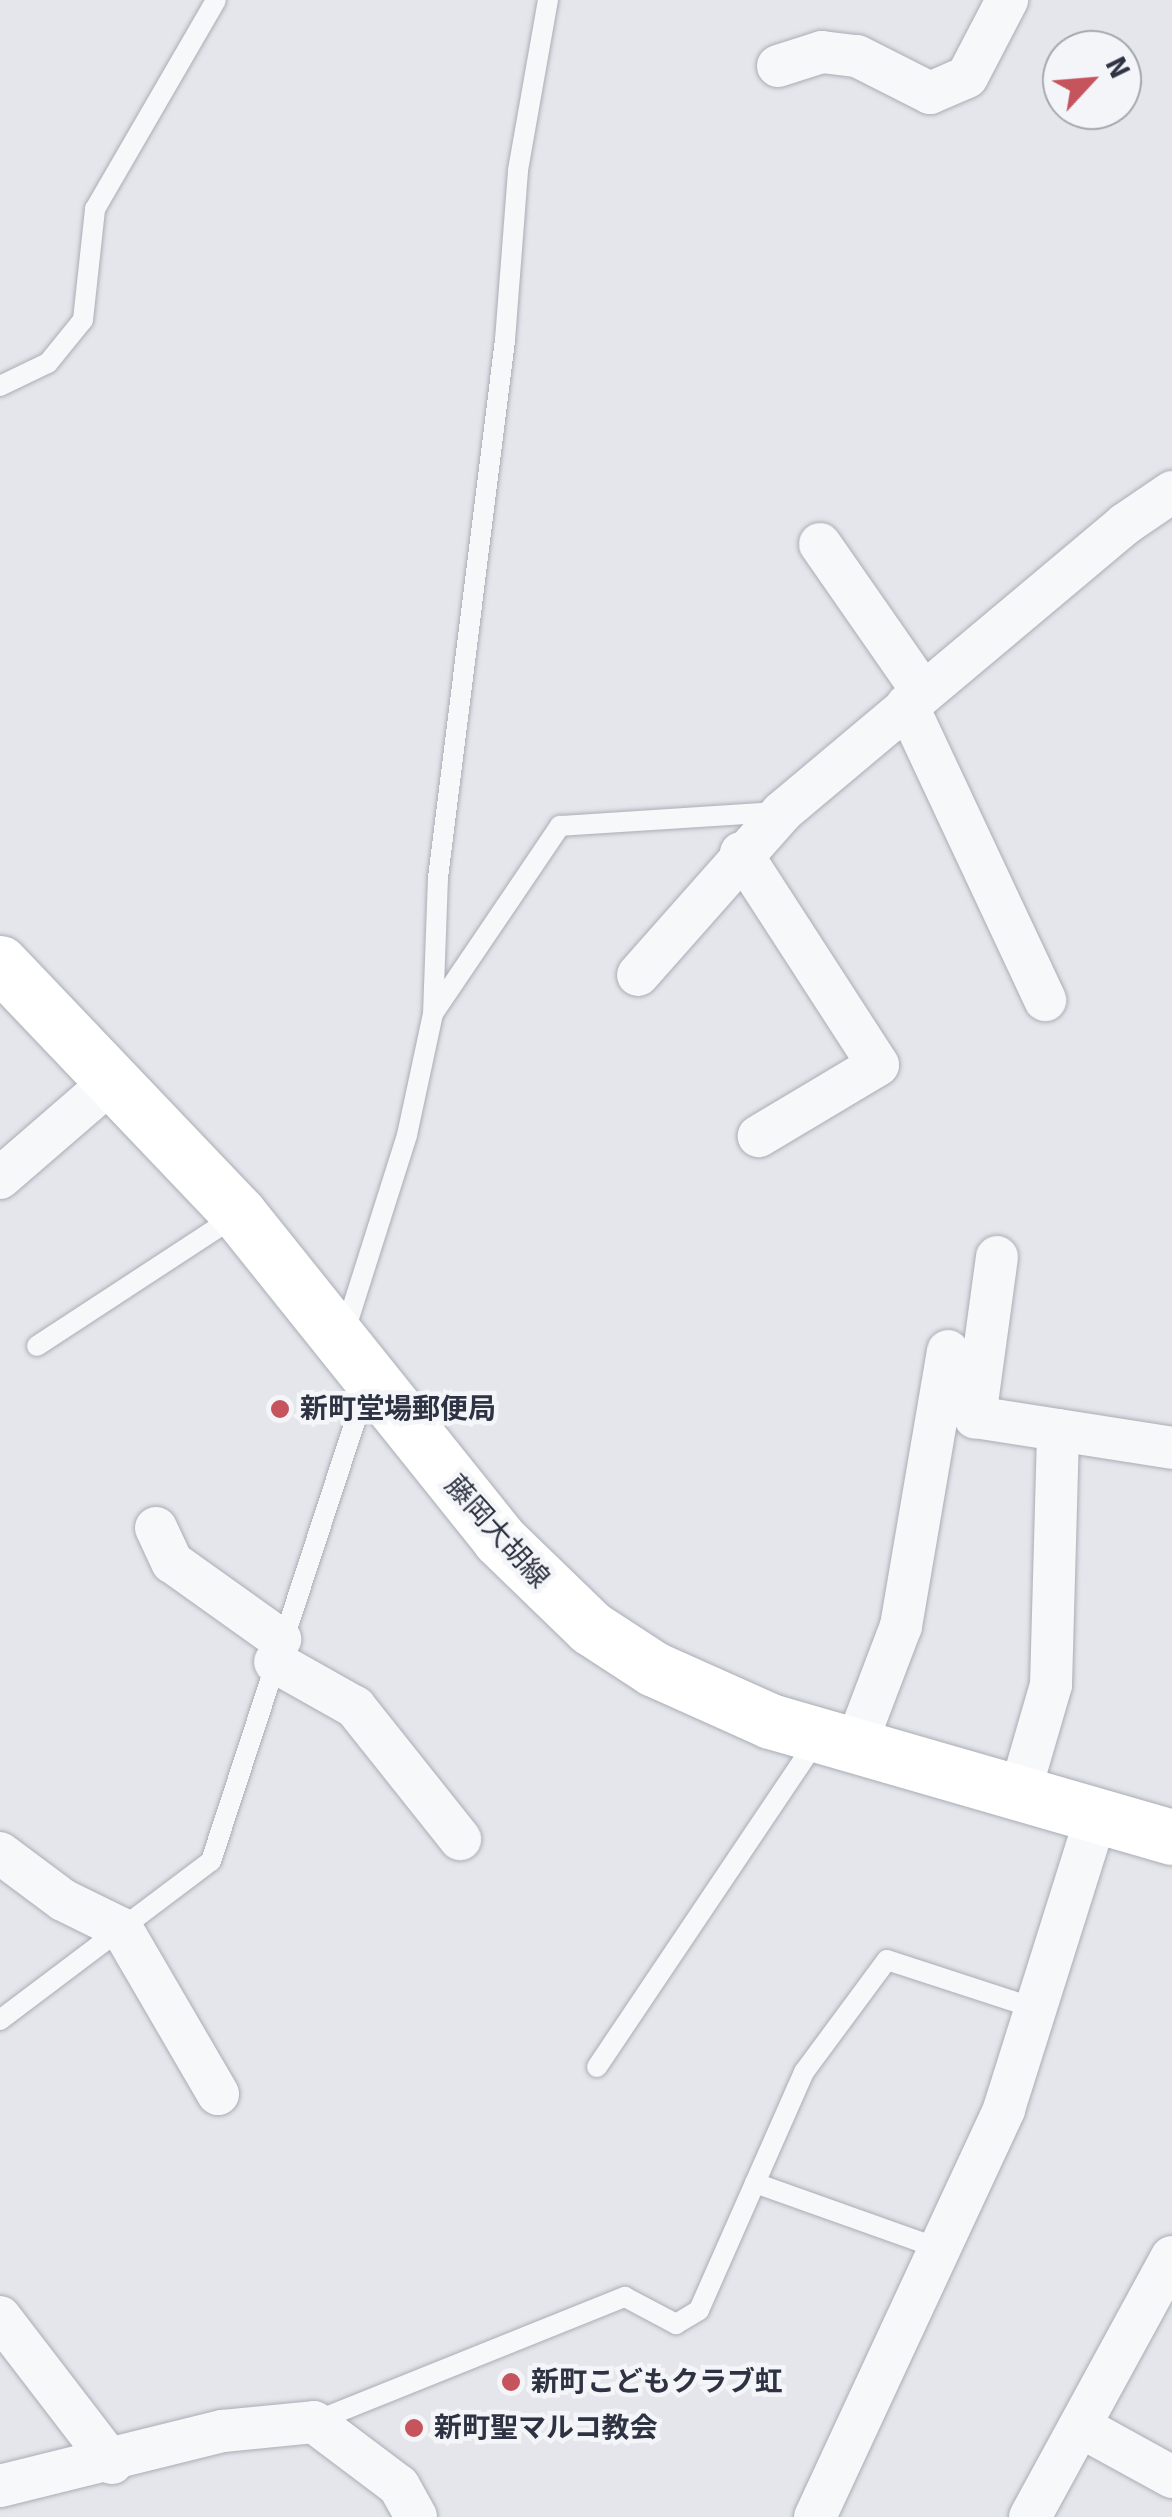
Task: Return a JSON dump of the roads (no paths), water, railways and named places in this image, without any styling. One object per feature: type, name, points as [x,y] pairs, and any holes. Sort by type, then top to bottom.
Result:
[{"type":"main road","name":"藤岡大胡線","points":[[0,963],[238,1214],[499,1540],[592,1628],[654,1669],[837,1742],[1172,1837]]},
{"type":"street","points":[[778,66],[822,52],[856,56],[930,93],[967,77],[1007,0]]},
{"type":"street","points":[[638,975],[741,853],[782,812],[1172,492]]},
{"type":"street","points":[[820,544],[915,699],[1045,1000]]},
{"type":"street","points":[[741,853],[878,1065],[759,1136]]},
{"type":"street","points":[[0,1178],[113,1080]]},
{"type":"street","points":[[996,1257],[974,1417],[1172,1448]]},
{"type":"street","points":[[837,1742],[900,1626],[948,1351]]},
{"type":"street","points":[[1019,1795],[1051,1685],[1058,1430]]},
{"type":"street","points":[[156,1528],[172,1562],[278,1651],[355,1706],[460,1839]]},
{"type":"street","points":[[815,2517],[1004,2109],[1039,2010],[1096,1817]]},
{"type":"street","points":[[0,1853],[62,1900],[122,1929],[218,2094]]},
{"type":"street","points":[[1030,2517],[1083,2428],[1172,2257]]},
{"type":"street","points":[[0,2317],[112,2464]]},
{"type":"street","points":[[0,2486],[112,2464],[223,2431],[314,2422],[400,2486],[416,2517]]},
{"type":"street","points":[[1083,2428],[1172,2477]]},
{"type":"lane","points":[[0,386],[48,363],[83,320],[95,209],[216,0]]},
{"type":"lane","points":[[0,2020],[211,1860],[278,1651],[355,1361],[433,1014],[438,878],[506,340],[518,170],[548,0]]},
{"type":"lane","points":[[433,1014],[560,826],[782,812]]},
{"type":"lane","points":[[37,1346],[238,1214]]},
{"type":"lane","points":[[597,2067],[837,1742]]},
{"type":"lane","points":[[314,2422],[625,2297],[676,2324],[699,2310],[804,2072],[887,1960],[1039,2010]]},
{"type":"lane","points":[[755,2183],[938,2248]]},
{"type":"place","name":"新町堂場郵便局","points":[[280,1409]]},
{"type":"place","name":"新町こどもクラブ虹","points":[[511,2382]]},
{"type":"place","name":"新町聖マルコ教会","points":[[414,2428]]}]
